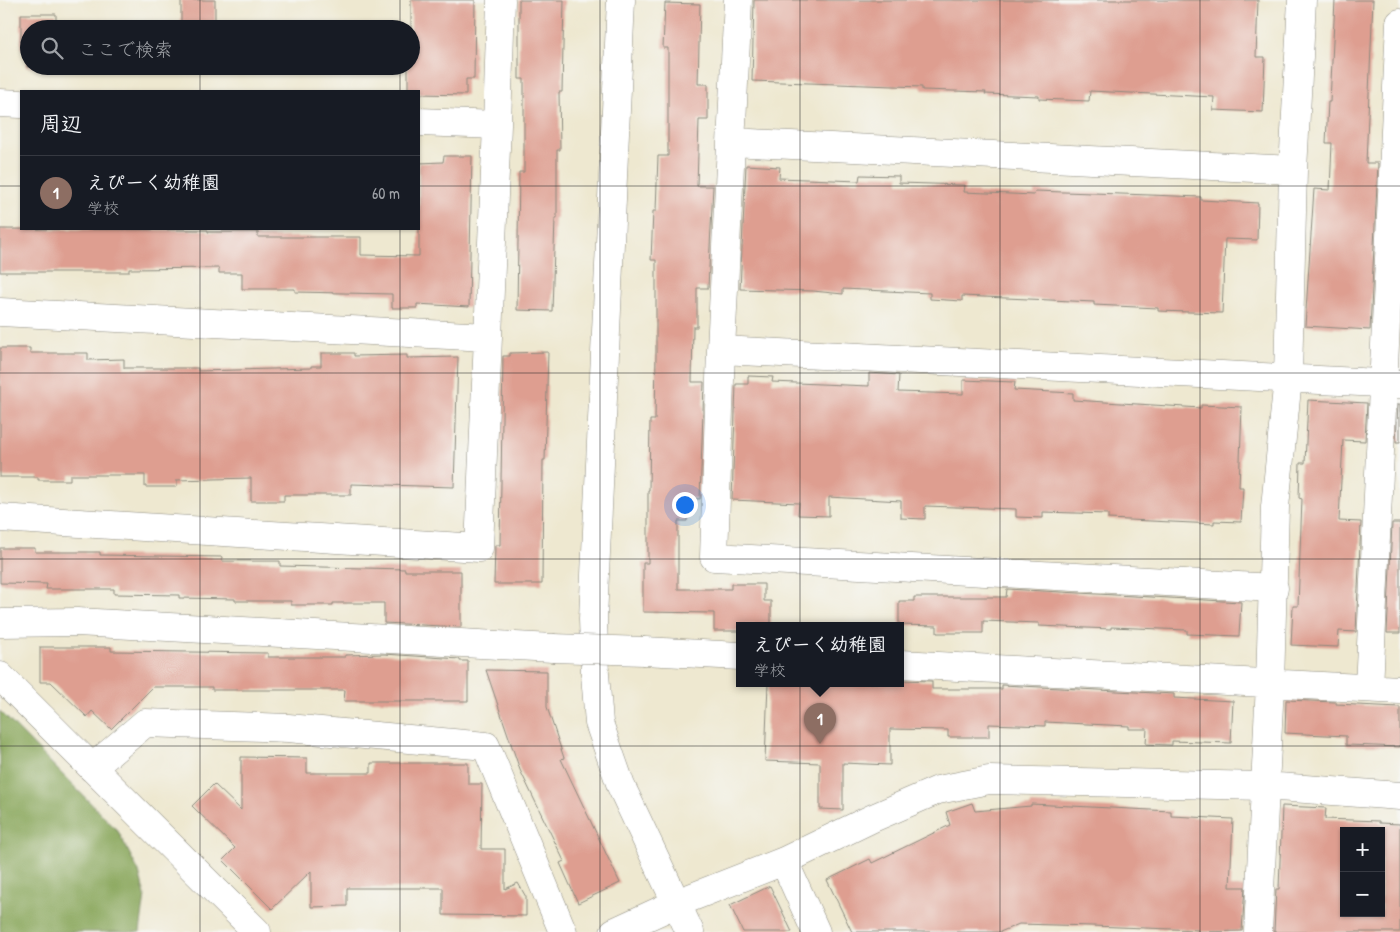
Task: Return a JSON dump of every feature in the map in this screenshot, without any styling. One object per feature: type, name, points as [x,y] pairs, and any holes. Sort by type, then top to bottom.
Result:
[{"type":"street","points":[[0,518],[479,548],[501,0]]},
{"type":"street","points":[[621,0],[593,618],[595,674],[599,723],[621,786],[690,932]]},
{"type":"street","points":[[738,0],[720,350],[714,557],[1274,588]]},
{"type":"street","points":[[1258,932],[1274,588],[1275,507],[1288,378],[1292,170],[1302,0]]},
{"type":"street","points":[[1369,688],[1391,384],[1400,23]]},
{"type":"street","points":[[0,103],[20,104]]},
{"type":"street","points":[[420,122],[497,125]]},
{"type":"street","points":[[730,142],[1292,170]]},
{"type":"street","points":[[0,312],[488,337]]},
{"type":"street","points":[[720,350],[1391,384]]},
{"type":"street","points":[[0,623],[77,622],[553,648],[644,650],[736,656]]},
{"type":"street","points":[[904,664],[1400,690]]},
{"type":"street","points":[[0,676],[257,932]]},
{"type":"street","points":[[92,768],[146,723],[288,728],[486,746],[564,932]]},
{"type":"street","points":[[614,932],[677,903],[784,861],[872,818],[938,790],[989,780],[1264,786],[1400,796]]},
{"type":"street","points":[[784,861],[816,932]]},
{"type":"green space","points":[[0,711],[118,831],[139,872],[145,896],[140,932],[0,932]]},
{"type":"building","points":[[181,0],[215,0],[215,20],[181,20]]},
{"type":"building","points":[[411,0],[475,0],[474,79],[466,79],[466,95],[420,94],[420,90],[408,90],[408,75],[420,75],[420,20],[411,20]]},
{"type":"building","points":[[519,0],[564,0],[562,92],[559,92],[560,150],[557,150],[557,218],[555,218],[552,311],[517,310],[519,172],[524,172],[524,79],[519,79]]},
{"type":"building","points":[[754,0],[1258,0],[1256,57],[1265,57],[1263,112],[1213,110],[1214,97],[1090,91],[1089,101],[1039,99],[1039,96],[985,94],[986,92],[922,90],[922,87],[752,81]]},
{"type":"building","points":[[1335,0],[1373,0],[1366,163],[1378,163],[1370,330],[1305,326],[1314,189],[1330,190],[1332,143],[1326,143]]},
{"type":"building","points":[[665,3],[700,4],[698,84],[708,84],[708,120],[699,120],[697,186],[713,186],[708,288],[697,288],[697,327],[693,327],[692,382],[704,382],[700,499],[687,498],[687,521],[678,521],[678,589],[731,589],[731,584],[764,584],[764,601],[771,601],[771,622],[736,622],[736,631],[714,631],[714,613],[643,612],[643,563],[648,563],[650,420],[655,420],[656,260],[651,260],[653,211],[656,211],[658,156],[668,156],[668,48],[663,48]]},
{"type":"building","points":[[21,14],[56,14],[56,20],[21,20]]},
{"type":"building","points":[[444,156],[472,156],[469,307],[417,304],[417,308],[392,308],[392,294],[295,292],[295,289],[242,289],[242,273],[219,273],[219,268],[129,269],[129,272],[0,272],[0,229],[208,230],[208,232],[258,232],[258,237],[361,237],[361,255],[419,256],[420,163],[443,162]]},
{"type":"building","points":[[746,165],[780,167],[779,178],[859,181],[860,175],[899,176],[899,183],[965,185],[964,192],[1034,195],[1035,191],[1150,195],[1201,197],[1201,200],[1258,203],[1257,240],[1225,239],[1222,313],[1158,311],[1158,308],[1094,305],[1094,302],[962,296],[962,301],[930,299],[930,293],[843,289],[843,294],[813,291],[740,289]]},
{"type":"building","points":[[0,348],[30,348],[30,353],[88,353],[88,360],[124,359],[124,368],[198,368],[198,371],[311,368],[311,366],[321,366],[321,353],[354,353],[354,356],[407,355],[407,358],[458,357],[454,487],[351,484],[351,495],[284,495],[284,501],[251,501],[251,478],[177,480],[177,487],[145,487],[145,475],[70,475],[70,480],[38,480],[38,477],[0,477]]},
{"type":"building","points":[[548,352],[545,460],[543,460],[542,584],[494,584],[495,545],[500,545],[503,356],[510,356],[510,353]]},
{"type":"building","points":[[869,373],[899,375],[898,392],[963,394],[963,380],[1015,382],[1014,390],[1073,393],[1073,400],[1201,408],[1201,405],[1242,407],[1239,487],[1243,487],[1241,522],[1214,521],[1214,524],[1108,519],[1108,514],[1043,512],[1043,518],[1016,517],[1016,509],[925,506],[925,519],[901,518],[901,501],[829,497],[829,516],[798,515],[799,503],[732,500],[736,384],[748,384],[748,376],[773,377],[772,382],[869,386]]},
{"type":"building","points":[[1308,400],[1367,403],[1365,441],[1343,440],[1339,521],[1361,522],[1356,632],[1339,631],[1338,647],[1291,645],[1293,606],[1298,606],[1302,499],[1299,498],[1300,463],[1305,463]]},
{"type":"building","points":[[1398,404],[1400,404],[1400,442],[1396,442]]},
{"type":"building","points":[[1392,523],[1400,523],[1400,633],[1387,633]]},
{"type":"building","points":[[0,548],[35,548],[35,552],[100,552],[100,555],[222,557],[222,561],[280,561],[280,566],[405,569],[405,571],[461,571],[461,627],[384,623],[384,603],[291,605],[291,601],[235,601],[235,599],[179,598],[179,595],[114,594],[114,589],[46,589],[47,584],[0,583]]},
{"type":"building","points":[[1007,589],[1241,602],[1239,636],[1187,634],[1187,630],[1039,626],[1039,623],[983,621],[983,633],[937,633],[937,626],[904,625],[904,622],[899,622],[899,601],[914,601],[914,597],[1006,597]]},
{"type":"building","points":[[40,647],[111,647],[111,651],[268,653],[268,657],[345,657],[345,655],[384,654],[460,659],[460,661],[468,661],[468,701],[344,701],[345,690],[212,690],[212,687],[153,687],[111,729],[92,711],[87,717],[51,682],[40,682]]},
{"type":"building","points":[[486,670],[547,671],[547,707],[564,758],[561,759],[620,883],[578,903],[560,863],[564,861],[520,770]]},
{"type":"building","points":[[904,680],[932,681],[932,689],[1002,689],[1002,685],[1174,694],[1174,698],[1233,701],[1231,743],[1172,741],[1172,745],[1146,744],[1147,729],[1129,729],[1129,726],[1045,722],[1045,726],[989,724],[989,737],[948,737],[948,730],[890,729],[890,765],[843,763],[843,810],[820,809],[820,763],[765,761],[768,687],[904,687]]},
{"type":"building","points":[[1286,700],[1400,707],[1400,747],[1346,745],[1346,736],[1285,733]]},
{"type":"building","points":[[241,757],[307,758],[307,773],[371,773],[371,763],[468,763],[468,784],[482,784],[481,849],[505,849],[505,889],[518,883],[526,897],[526,916],[443,915],[443,888],[347,888],[347,906],[311,907],[311,871],[272,909],[223,860],[235,848],[192,806],[214,784],[241,810]]},
{"type":"building","points":[[972,803],[975,811],[1031,806],[1031,804],[1171,811],[1171,816],[1233,819],[1230,887],[1245,887],[1242,931],[1198,932],[1198,930],[1019,924],[1000,932],[852,932],[827,880],[870,859],[872,863],[950,825],[946,812]]},
{"type":"building","points":[[1282,806],[1326,808],[1325,819],[1379,821],[1379,823],[1400,824],[1400,932],[1274,932],[1276,889],[1279,889]]},
{"type":"building","points":[[770,886],[792,932],[743,932],[730,905]]},
{"type":"place","name":"えぴーく幼稚園","points":[[820,744]]}]
